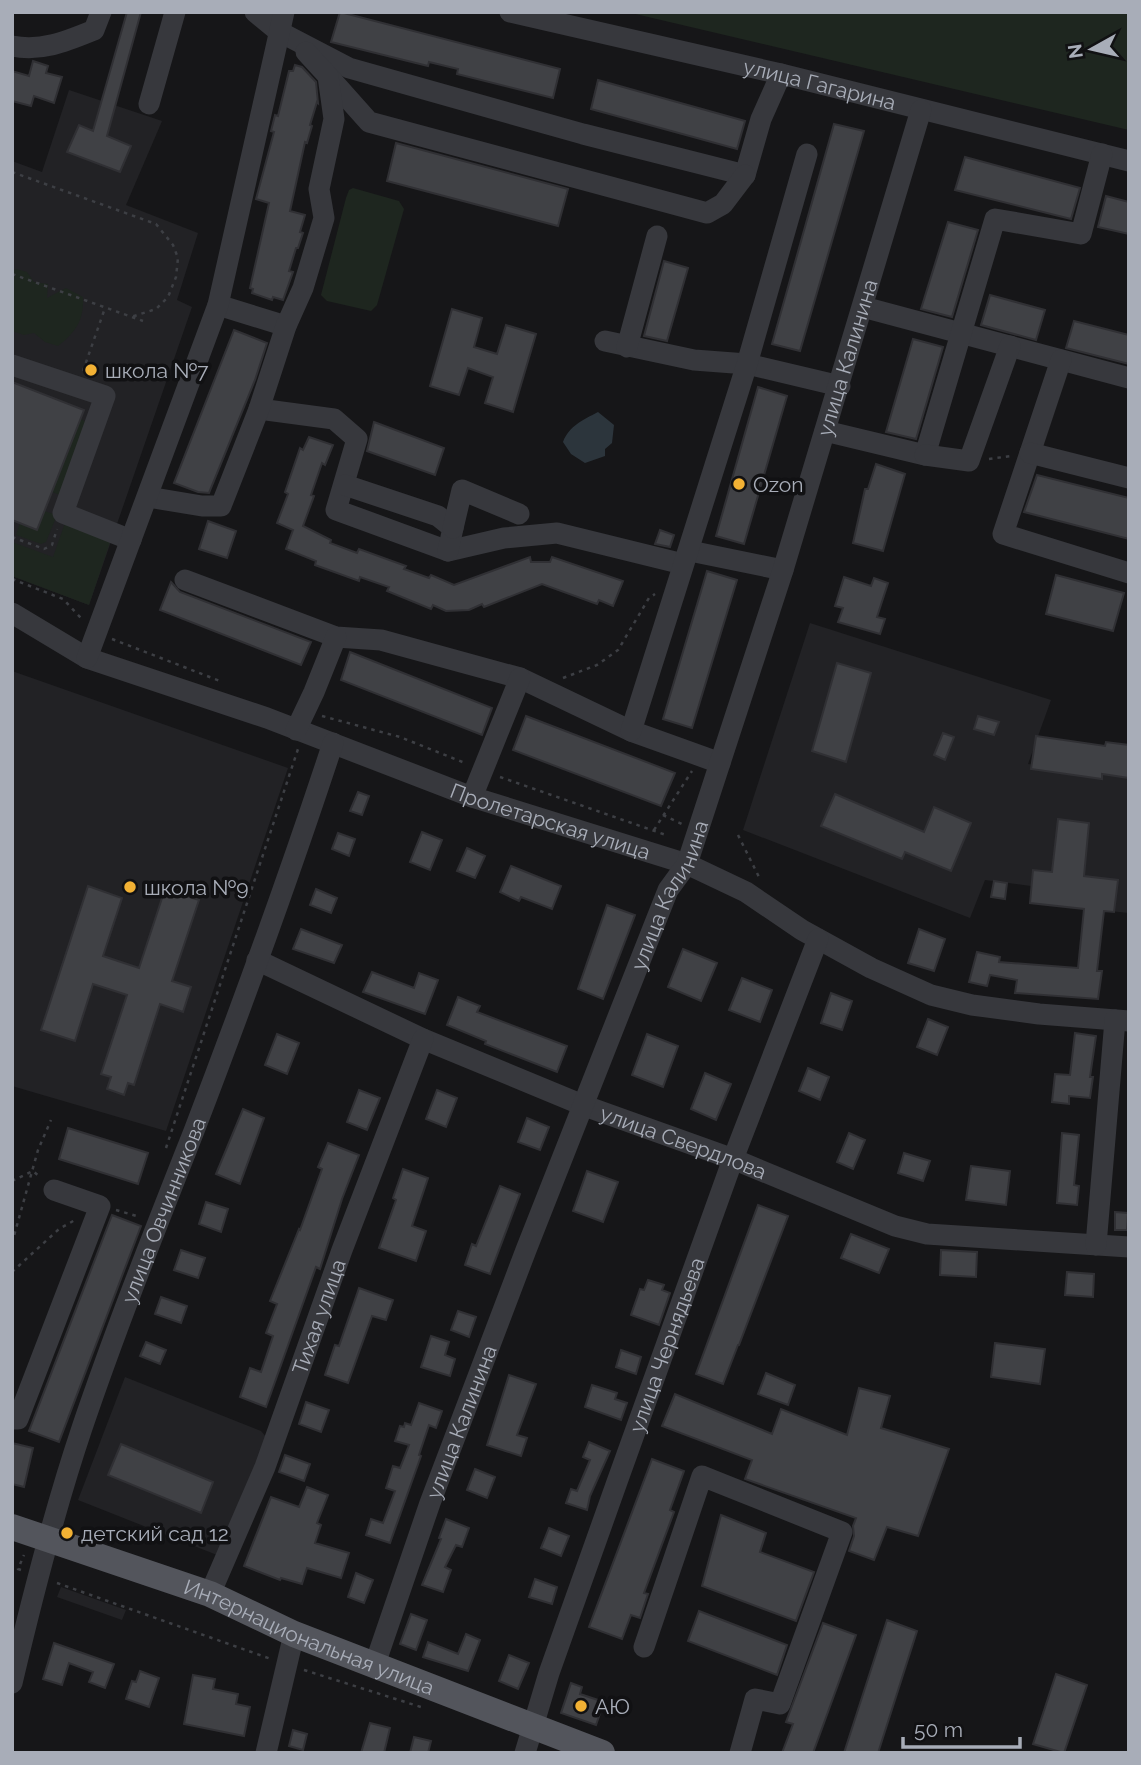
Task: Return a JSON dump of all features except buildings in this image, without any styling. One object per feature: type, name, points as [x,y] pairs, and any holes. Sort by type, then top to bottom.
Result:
[{"type":"main road","name":"Интернациональная улица","points":[[31,1532],[210,1594],[294,1634],[602,1753]]},
{"type":"street","points":[[12,46],[30,50],[68,40],[94,30],[101,12]]},
{"type":"street","points":[[149,104],[175,12]]},
{"type":"street","points":[[255,12],[281,22],[369,122],[707,213],[723,204],[745,175],[761,119],[781,74]]},
{"type":"street","name":"улица Гагарина","points":[[510,12],[781,74],[1129,161]]},
{"type":"street","points":[[87,658],[218,305],[281,22]]},
{"type":"street","points":[[299,43],[349,68],[583,134],[745,175]]},
{"type":"street","points":[[148,497],[202,506],[221,506],[259,409],[286,326],[303,288],[324,218],[319,189],[334,119],[328,76]]},
{"type":"street","name":"улица Калинина","points":[[375,1664],[435,1490],[526,1250],[668,890],[687,864],[711,760],[783,570],[921,110]]},
{"type":"street","points":[[631,732],[747,364],[807,154]]},
{"type":"street","points":[[925,455],[995,219],[1081,233],[1102,154]]},
{"type":"street","points":[[627,347],[657,236]]},
{"type":"street","points":[[218,305],[286,326]]},
{"type":"street","points":[[863,307],[1129,378]]},
{"type":"street","points":[[605,341],[694,360],[747,364],[840,386]]},
{"type":"street","points":[[825,431],[925,455],[969,461],[1010,346]]},
{"type":"street","points":[[1061,360],[1003,534],[1129,573]]},
{"type":"street","points":[[12,365],[105,396],[63,513],[131,540]]},
{"type":"street","points":[[259,409],[334,419],[357,439],[336,510],[448,551],[503,538],[557,533],[684,564],[783,570]]},
{"type":"street","points":[[1030,453],[1129,478]]},
{"type":"street","points":[[345,485],[438,516],[453,528]]},
{"type":"street","points":[[448,551],[462,491],[519,514]]},
{"type":"street","points":[[186,580],[336,637],[381,640],[520,678],[631,732],[711,760]]},
{"type":"street","name":"Пролетарская улица","points":[[12,613],[87,658],[300,728],[472,797],[687,864],[746,892],[818,939],[871,968],[931,995],[972,1005],[1039,1014],[1122,1020]]},
{"type":"street","points":[[300,728],[336,637]]},
{"type":"street","points":[[472,797],[520,678]]},
{"type":"street","name":"улица Овчинникова","points":[[12,1683],[15,1654],[39,1576],[31,1532],[81,1431],[132,1287],[194,1130],[299,848],[333,743]]},
{"type":"street","name":"улица Чернядьева","points":[[525,1753],[532,1725],[733,1159],[818,939]]},
{"type":"street","name":"улица Свердлова","points":[[257,960],[423,1039],[585,1106],[733,1159],[910,1231],[1129,1247]]},
{"type":"street","points":[[1096,1245],[1122,1020]]},
{"type":"street","name":"Тихая улица","points":[[210,1594],[265,1467],[342,1250],[423,1039]]},
{"type":"street","points":[[12,1419],[18,1419],[100,1206],[54,1190]]},
{"type":"street","points":[[644,1647],[702,1476],[842,1532],[780,1704],[755,1699],[740,1753]]},
{"type":"street","points":[[266,1753],[294,1634]]},
{"type":"path","points":[[12,172],[156,225],[173,245],[178,258],[176,277],[168,297],[156,309],[131,317]]},
{"type":"path","points":[[12,274],[143,321]]},
{"type":"path","points":[[84,367],[105,308]]},
{"type":"path","points":[[969,461],[1030,453]]},
{"type":"path","points":[[12,537],[44,550],[52,545],[63,513]]},
{"type":"path","points":[[541,688],[597,665],[618,650],[649,598],[684,564]]},
{"type":"path","points":[[12,579],[63,599],[97,633],[230,685]]},
{"type":"path","points":[[166,1148],[300,728],[400,737],[484,771],[666,835]]},
{"type":"path","points":[[653,831],[711,760]]},
{"type":"path","points":[[738,835],[761,880]]},
{"type":"path","points":[[12,1243],[51,1120]]},
{"type":"path","points":[[12,1181],[33,1171]]},
{"type":"path","points":[[31,1532],[18,1569],[287,1665],[429,1710]]},
{"type":"shaded area","points":[[627,12],[1129,12],[1129,130]]},
{"type":"shaded area","name":"школа №7","points":[[69,90],[162,121],[126,205],[198,233],[177,300],[192,307],[89,605],[12,576],[12,161],[42,172]]},
{"type":"shaded area","points":[[353,188],[399,201],[404,209],[377,305],[371,311],[327,301],[321,295],[346,198],[349,190]]},
{"type":"shaded area","points":[[16,269],[27,272],[34,282],[48,284],[47,298],[66,288],[83,297],[78,325],[58,346],[45,342],[34,333],[24,335],[12,331],[12,271]]},
{"type":"shaded area","points":[[598,412],[614,425],[612,443],[605,449],[605,456],[585,463],[571,454],[563,442],[573,428]]},
{"type":"shaded area","points":[[80,418],[87,423],[60,495],[52,492]]},
{"type":"shaded area","points":[[44,511],[57,515],[46,542],[41,544],[16,535],[20,523]]},
{"type":"shaded area","points":[[66,520],[111,539],[89,605],[12,576],[12,542],[53,557]]},
{"type":"shaded area","points":[[810,623],[1051,700],[1028,764],[1129,777],[1129,913],[1030,903],[1031,886],[985,880],[970,918],[743,830]]},
{"type":"shaded area","name":"школа №9","points":[[12,671],[288,768],[166,1131],[12,1086]]},
{"type":"shaded area","points":[[125,1377],[261,1431],[267,1438],[217,1555],[78,1500]]},
{"type":"shaded area","points":[[61,1587],[126,1610],[122,1620],[57,1597]]},
{"type":"place","name":"школа №7","points":[[91,370]]},
{"type":"place","name":"Ozon","points":[[739,484]]},
{"type":"place","name":"школа №9","points":[[130,887]]},
{"type":"place","name":"детский сад 12","points":[[67,1533]]},
{"type":"place","name":"АЮ","points":[[581,1706]]}]
